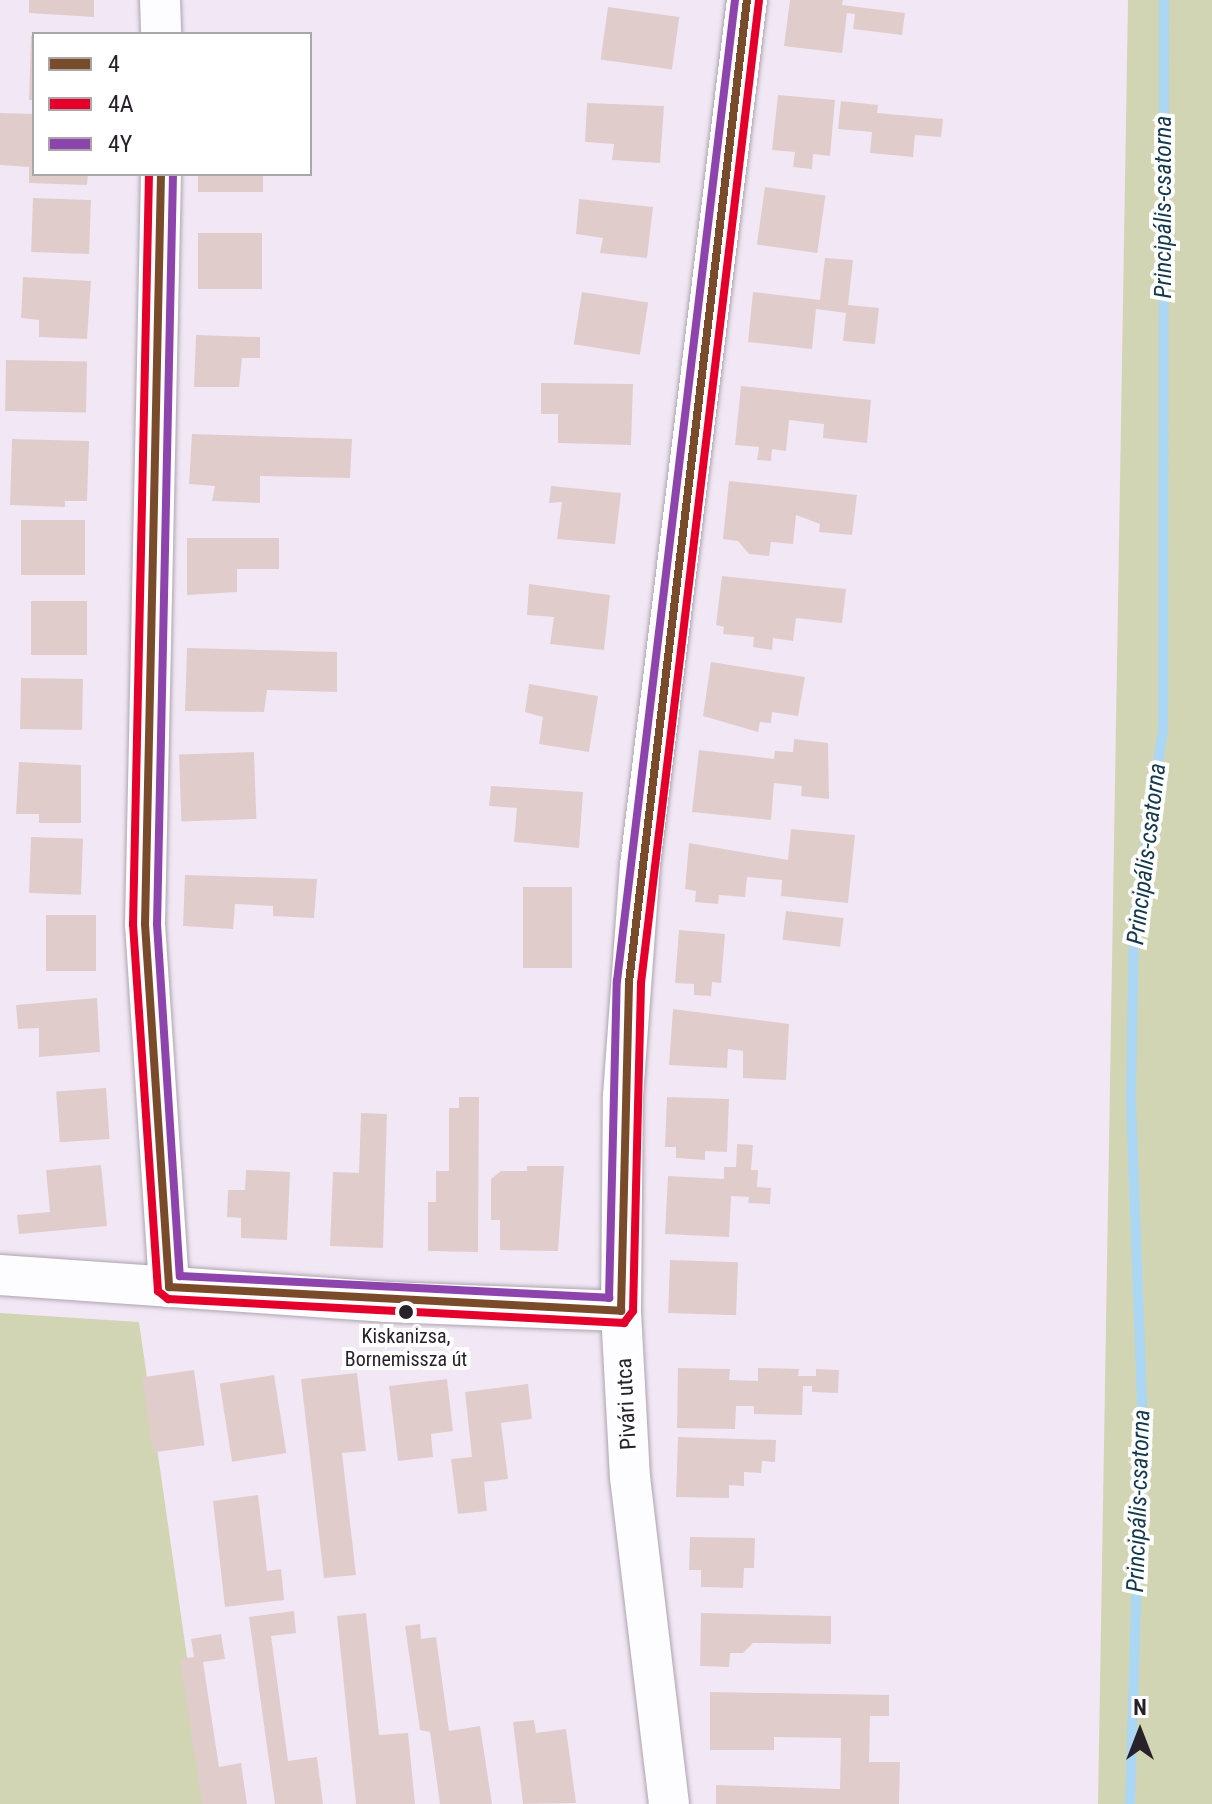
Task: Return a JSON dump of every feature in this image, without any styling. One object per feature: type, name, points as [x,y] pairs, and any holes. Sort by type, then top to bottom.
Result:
[{"type":"street","points":[[160,0],[161,32]]},
{"type":"street","name":"Pivári utca","points":[[669,1804],[630,1478],[621,1311],[623,1096],[631,967],[747,0]]},
{"type":"street","points":[[161,176],[145,924],[169,1287]]},
{"type":"street","points":[[0,1275],[621,1311]]},
{"type":"green space","points":[[1128,0],[1212,0],[1212,1804],[1098,1804]]},
{"type":"green space","points":[[0,1313],[139,1322],[208,1804],[0,1804]]},
{"type":"building","points":[[29,0],[94,0],[94,17],[29,13]]},
{"type":"building","points":[[790,0],[843,0],[842,5],[905,13],[902,35],[853,29],[855,14],[847,13],[842,53],[784,46]]},
{"type":"building","points":[[608,7],[679,17],[672,70],[601,59]]},
{"type":"building","points":[[31,36],[32,36],[32,100],[29,100]]},
{"type":"building","points":[[778,95],[835,100],[830,156],[813,154],[812,169],[793,167],[795,152],[772,150]]},
{"type":"building","points":[[841,101],[878,105],[877,113],[943,119],[941,137],[915,135],[913,157],[870,153],[872,132],[838,129]]},
{"type":"building","points":[[587,103],[664,106],[660,163],[612,160],[614,144],[585,142]]},
{"type":"building","points":[[0,113],[32,114],[32,176],[88,176],[87,185],[29,183],[29,167],[0,165]]},
{"type":"building","points":[[198,176],[263,176],[263,192],[198,192]]},
{"type":"building","points":[[765,187],[825,195],[817,253],[757,244]]},
{"type":"building","points":[[33,198],[91,200],[89,254],[31,252]]},
{"type":"building","points":[[579,199],[653,207],[647,258],[600,253],[603,238],[576,234]]},
{"type":"building","points":[[198,233],[262,233],[262,289],[198,289]]},
{"type":"building","points":[[825,258],[853,260],[848,305],[879,308],[875,344],[843,341],[846,313],[816,309],[812,349],[748,342],[753,292],[820,300]]},
{"type":"building","points":[[23,277],[91,281],[87,339],[39,337],[39,320],[21,318]]},
{"type":"building","points":[[582,292],[648,302],[640,355],[574,344]]},
{"type":"building","points":[[196,335],[260,337],[260,358],[242,358],[239,387],[194,387]]},
{"type":"building","points":[[6,360],[87,361],[86,412],[5,411]]},
{"type":"building","points":[[541,383],[633,384],[631,445],[558,443],[558,414],[541,414]]},
{"type":"building","points":[[741,386],[871,400],[867,443],[823,438],[824,424],[789,420],[786,451],[772,449],[771,461],[757,460],[759,447],[735,445]]},
{"type":"building","points":[[192,434],[352,439],[350,478],[260,476],[260,503],[212,501],[215,486],[189,484]]},
{"type":"building","points":[[12,439],[89,441],[87,501],[65,501],[65,507],[10,505]]},
{"type":"building","points":[[729,481],[857,495],[852,535],[819,532],[820,524],[796,515],[793,544],[771,542],[769,556],[749,554],[738,541],[723,539]]},
{"type":"building","points":[[551,486],[621,493],[615,544],[557,539],[562,502],[549,503]]},
{"type":"building","points":[[21,520],[85,520],[85,575],[21,575]]},
{"type":"building","points":[[187,538],[279,538],[279,569],[237,569],[237,592],[187,595]]},
{"type":"building","points":[[722,576],[846,589],[842,623],[796,618],[793,641],[773,638],[772,650],[753,647],[754,637],[723,634],[724,627],[716,625]]},
{"type":"building","points":[[529,584],[610,595],[604,650],[550,644],[554,617],[527,615]]},
{"type":"building","points":[[31,601],[87,601],[87,655],[31,655]]},
{"type":"building","points":[[187,648],[337,652],[337,692],[267,690],[264,712],[185,711]]},
{"type":"building","points":[[711,662],[805,677],[798,716],[772,712],[771,723],[760,722],[758,732],[703,716]]},
{"type":"building","points":[[21,678],[83,679],[82,730],[20,729]]},
{"type":"building","points":[[529,684],[598,696],[589,752],[539,744],[543,717],[525,712]]},
{"type":"building","points":[[794,739],[828,743],[829,799],[801,796],[802,786],[774,783],[771,820],[692,812],[699,750],[774,759],[775,751],[793,752]]},
{"type":"building","points":[[254,752],[256,819],[181,822],[179,755]]},
{"type":"building","points":[[19,762],[81,765],[81,823],[39,823],[39,814],[16,814]]},
{"type":"building","points":[[491,786],[583,792],[579,848],[514,842],[517,808],[489,806]]},
{"type":"building","points":[[791,829],[855,835],[848,903],[781,896],[782,880],[747,877],[745,897],[719,895],[718,904],[695,902],[696,891],[685,889],[689,843],[788,860]]},
{"type":"building","points":[[31,837],[83,839],[81,895],[29,893]]},
{"type":"building","points":[[185,875],[317,879],[314,918],[273,916],[273,906],[235,904],[233,929],[183,926]]},
{"type":"building","points":[[523,887],[572,887],[572,968],[523,968]]},
{"type":"building","points":[[786,911],[844,918],[840,947],[782,940]]},
{"type":"building","points":[[46,915],[96,915],[96,971],[46,971]]},
{"type":"building","points":[[679,930],[725,934],[721,983],[712,982],[711,996],[694,995],[694,984],[675,983]]},
{"type":"building","points":[[97,998],[100,1052],[39,1057],[39,1028],[18,1029],[16,1005]]},
{"type":"building","points":[[673,1009],[789,1024],[786,1080],[743,1078],[743,1051],[728,1049],[727,1068],[669,1065]]},
{"type":"building","points":[[106,1088],[110,1139],[60,1142],[56,1091]]},
{"type":"building","points":[[459,1097],[479,1097],[478,1252],[428,1251],[428,1202],[436,1202],[436,1171],[449,1171],[449,1108],[459,1108]]},
{"type":"building","points":[[667,1097],[729,1099],[727,1152],[705,1151],[705,1160],[676,1158],[676,1147],[665,1147]]},
{"type":"building","points":[[361,1113],[387,1114],[383,1248],[330,1246],[333,1172],[359,1173]]},
{"type":"building","points":[[737,1144],[753,1145],[751,1170],[758,1170],[757,1187],[771,1188],[770,1204],[748,1203],[749,1197],[731,1196],[729,1237],[665,1234],[668,1176],[724,1179],[724,1167],[736,1167]]},
{"type":"building","points":[[101,1165],[107,1226],[19,1234],[17,1215],[50,1212],[46,1170]]},
{"type":"building","points":[[527,1166],[564,1166],[558,1251],[500,1250],[500,1220],[491,1220],[491,1179],[501,1171],[527,1171]]},
{"type":"building","points":[[246,1170],[290,1172],[287,1240],[241,1238],[241,1218],[227,1217],[228,1190],[245,1190]]},
{"type":"building","points":[[670,1260],[738,1262],[736,1315],[668,1313]]},
{"type":"building","points":[[678,1368],[730,1369],[729,1380],[758,1381],[758,1368],[799,1369],[798,1376],[816,1376],[816,1369],[839,1370],[838,1393],[812,1392],[812,1386],[803,1386],[802,1415],[754,1414],[754,1406],[736,1406],[735,1429],[677,1428]]},
{"type":"building","points":[[194,1370],[205,1445],[153,1452],[143,1377]]},
{"type":"building","points":[[357,1373],[366,1451],[342,1453],[356,1575],[324,1578],[301,1379]]},
{"type":"building","points":[[274,1375],[286,1453],[232,1462],[220,1384]]},
{"type":"building","points":[[447,1379],[453,1431],[431,1434],[433,1457],[398,1461],[389,1386]]},
{"type":"building","points":[[528,1384],[532,1419],[501,1423],[508,1479],[484,1482],[487,1511],[458,1514],[451,1459],[472,1457],[465,1392]]},
{"type":"building","points":[[678,1437],[776,1440],[775,1462],[762,1461],[761,1473],[744,1472],[744,1486],[729,1485],[729,1498],[676,1497]]},
{"type":"building","points":[[258,1495],[267,1571],[281,1569],[284,1600],[225,1607],[213,1501]]},
{"type":"building","points":[[690,1537],[755,1538],[754,1568],[744,1568],[743,1588],[701,1587],[701,1570],[689,1570]]},
{"type":"building","points":[[294,1611],[296,1633],[271,1636],[288,1761],[317,1757],[323,1804],[275,1804],[249,1617]]},
{"type":"building","points":[[366,1613],[379,1735],[408,1733],[415,1804],[356,1804],[337,1616]]},
{"type":"building","points":[[701,1613],[831,1616],[831,1644],[753,1643],[743,1653],[730,1653],[729,1667],[700,1666]]},
{"type":"building","points":[[420,1624],[421,1639],[436,1637],[449,1731],[480,1726],[492,1804],[440,1804],[430,1732],[420,1730],[405,1626]]},
{"type":"building","points":[[221,1634],[225,1659],[203,1662],[219,1767],[241,1763],[247,1804],[202,1804],[180,1659],[194,1657],[191,1639]]},
{"type":"building","points":[[710,1692],[889,1695],[889,1716],[870,1716],[869,1762],[900,1762],[899,1804],[716,1804],[716,1785],[840,1789],[841,1738],[774,1737],[774,1750],[710,1750]]},
{"type":"building","points":[[534,1720],[536,1733],[566,1729],[576,1803],[523,1804],[513,1722]]},
{"type":"waterway","name":"Principális-csatorna","points":[[1130,1804],[1142,1402],[1131,1095],[1134,920],[1163,730],[1164,0]]},
{"type":"transit line","name":"4Y","points":[[173,176],[157,924],[180,1276],[609,1298],[617,981],[735,0]]},
{"type":"transit line","name":"4","points":[[161,176],[145,924],[169,1287],[621,1311],[629,982],[747,0]]},
{"type":"transit line","name":"4A","points":[[149,176],[133,924],[158,1291],[168,1299],[624,1323],[633,1311],[641,983],[759,1]]},
{"type":"place","name":"Kiskanizsa, Bornemissza út","points":[[406,1312]]}]
